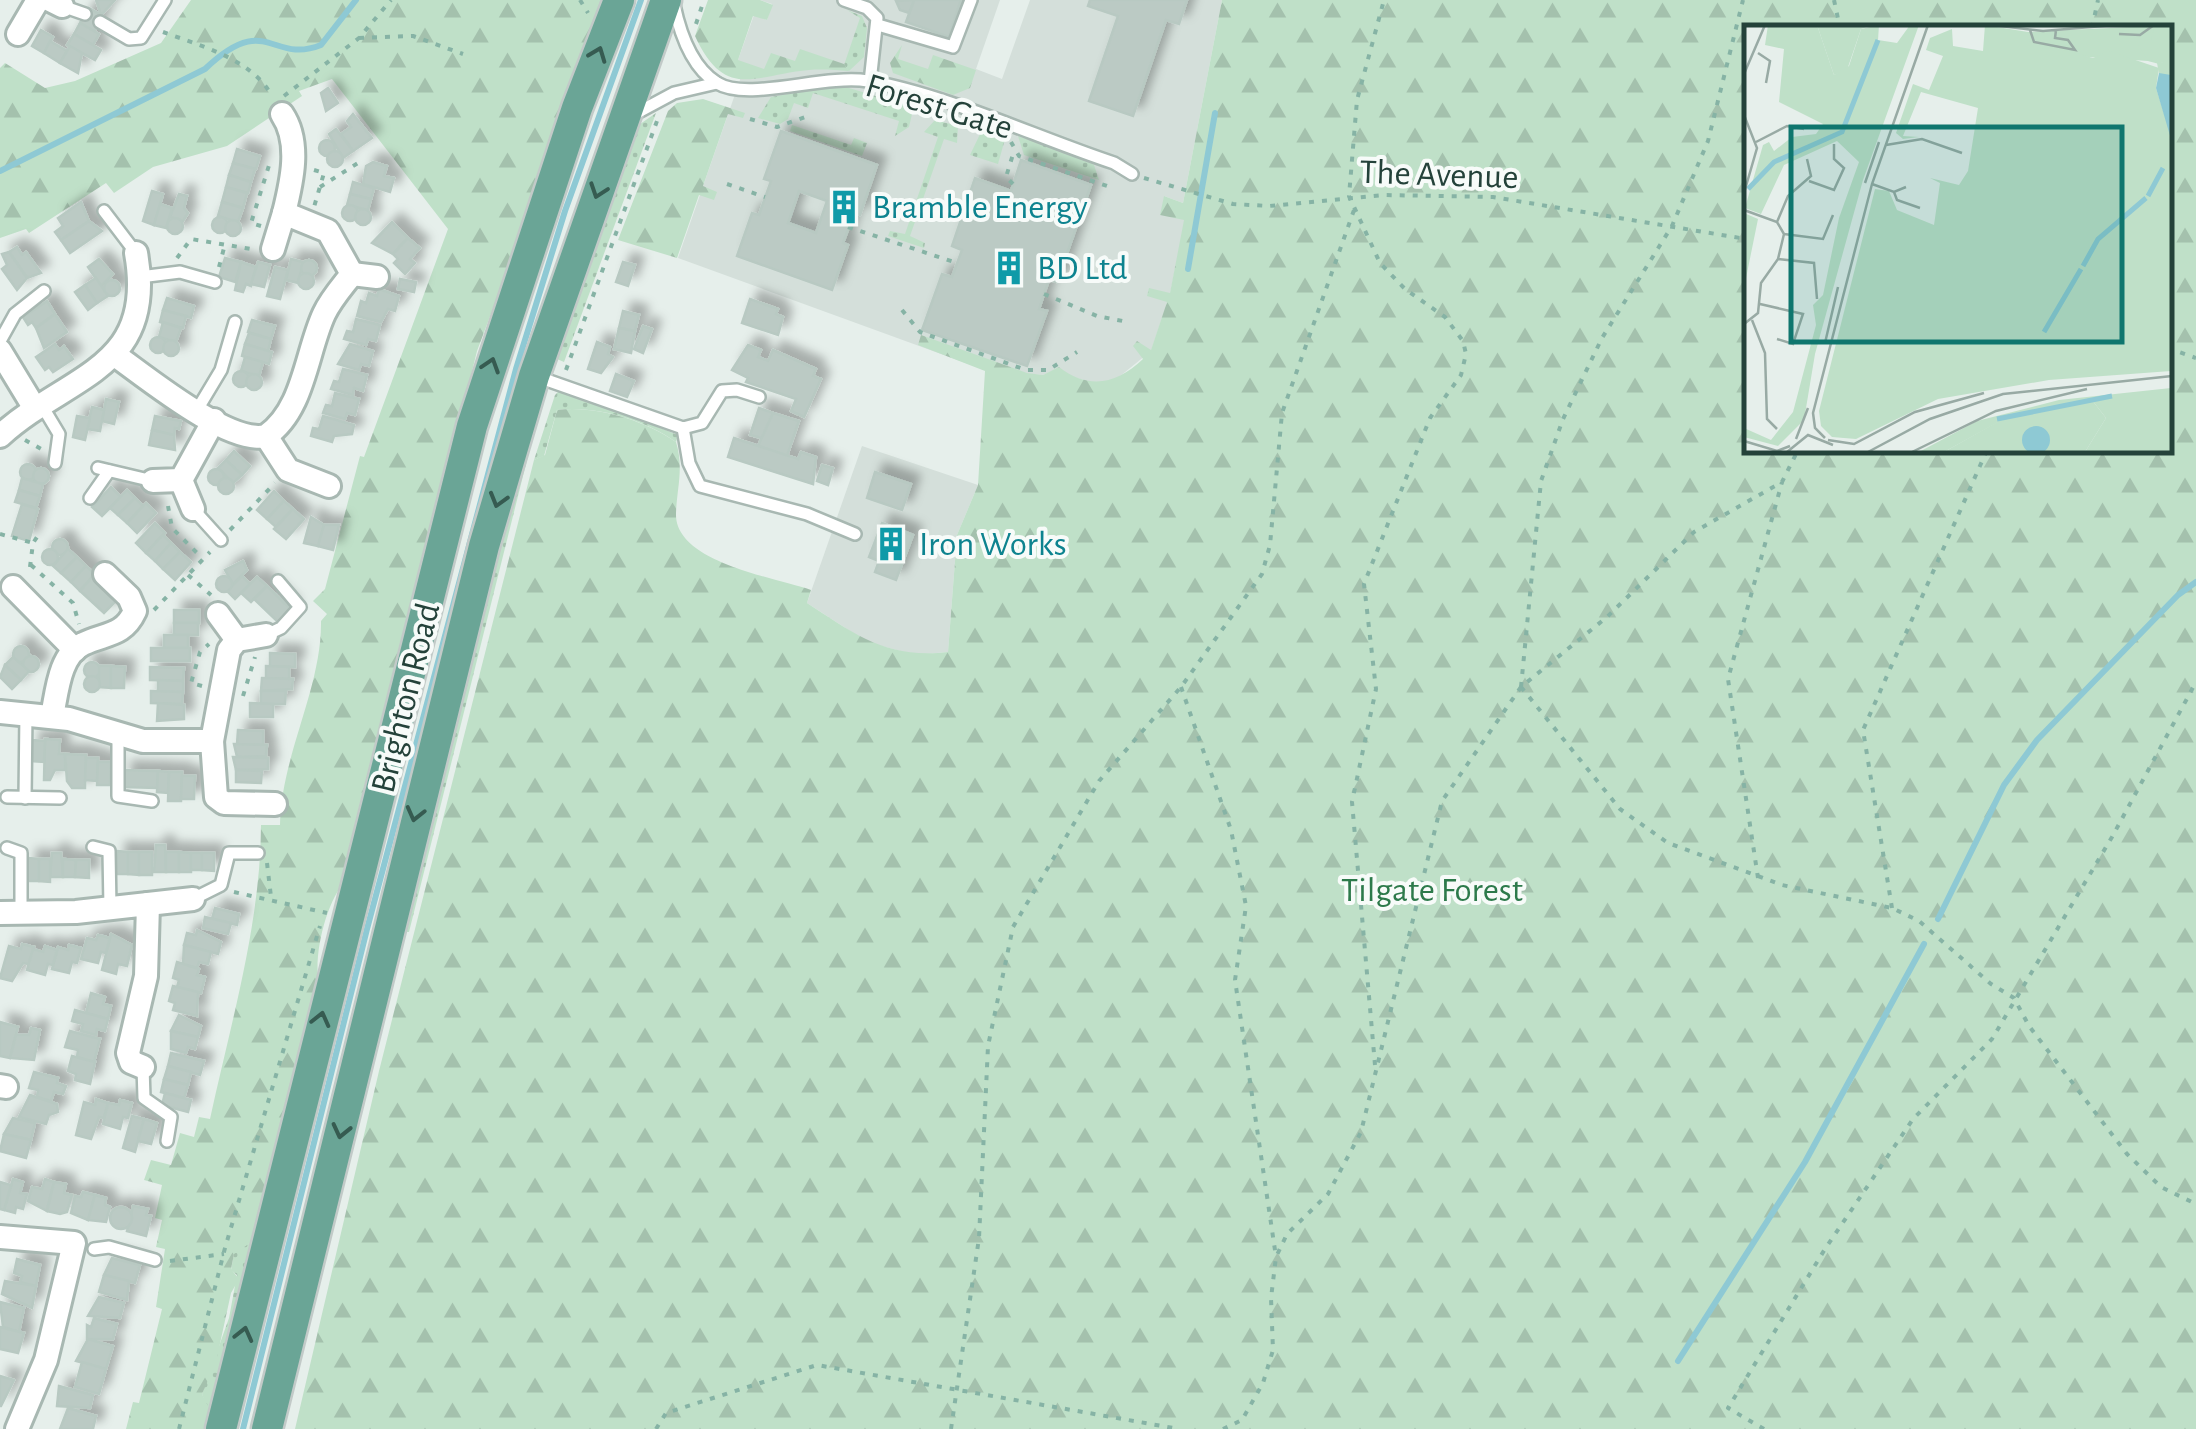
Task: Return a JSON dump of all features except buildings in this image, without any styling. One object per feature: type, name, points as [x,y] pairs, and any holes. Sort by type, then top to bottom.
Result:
[{"type":"main road","name":"Brighton Road","points":[[221,1429],[472,426],[564,146],[618,0]]},
{"type":"main road","name":"Brighton Road","points":[[267,1429],[310,1266],[418,806],[622,122],[670,0]]},
{"type":"street","points":[[18,34],[38,0]]},
{"type":"street","points":[[267,248],[284,212],[292,177],[293,136],[280,111]]},
{"type":"street","points":[[284,212],[328,230],[352,274]]},
{"type":"street","points":[[4,432],[38,406],[89,378],[116,355],[138,311],[140,277],[136,253]]},
{"type":"street","points":[[352,274],[377,277]]},
{"type":"street","points":[[116,355],[206,415],[248,437],[266,436],[282,420],[297,394],[326,310],[352,274]]},
{"type":"street","points":[[0,351],[38,406]]},
{"type":"street","points":[[193,509],[181,480],[206,415]]},
{"type":"street","points":[[266,436],[270,450],[288,470],[328,486]]},
{"type":"street","points":[[153,481],[181,480]]},
{"type":"street","points":[[52,716],[63,670],[80,646],[117,634],[136,611],[130,598],[105,574]]},
{"type":"street","points":[[13,587],[80,646]]},
{"type":"street","points":[[218,614],[237,640]]},
{"type":"street","points":[[237,640],[266,635]]},
{"type":"street","points":[[237,640],[220,682],[212,741],[216,797],[224,803],[276,804]]},
{"type":"street","points":[[0,712],[52,716],[118,737],[212,741]]},
{"type":"street","points":[[10,914],[193,899]]},
{"type":"street","points":[[143,1067],[132,1062],[128,1053],[146,976],[148,904]]},
{"type":"street","points":[[0,1237],[84,1246],[46,1360],[17,1429]]},
{"type":"lane","points":[[100,22],[135,39],[150,26],[165,0]]},
{"type":"lane","points":[[622,122],[666,96],[717,83],[688,48],[670,0]]},
{"type":"lane","points":[[844,0],[874,13],[878,25],[870,82]]},
{"type":"lane","points":[[878,25],[953,47],[971,0]]},
{"type":"lane","points":[[56,3],[85,14]]},
{"type":"lane","name":"Forest Gate","points":[[717,83],[747,91],[819,79],[870,82],[1114,163],[1132,174]]},
{"type":"lane","points":[[104,211],[136,253]]},
{"type":"lane","points":[[140,277],[169,272],[216,282]]},
{"type":"lane","points":[[0,341],[15,314],[44,291]]},
{"type":"lane","points":[[206,415],[236,322]]},
{"type":"lane","points":[[544,379],[683,428],[696,428],[722,391],[737,390],[758,397]]},
{"type":"lane","points":[[38,406],[59,434],[56,458]]},
{"type":"lane","points":[[683,428],[689,463],[700,486],[806,514],[855,534]]},
{"type":"lane","points":[[90,498],[104,469],[153,481]]},
{"type":"lane","points":[[193,509],[221,540]]},
{"type":"lane","points":[[266,635],[280,628],[300,607],[278,581]]},
{"type":"lane","points":[[25,798],[26,713]]},
{"type":"lane","points":[[118,737],[118,796],[123,800],[152,802]]},
{"type":"lane","points":[[7,797],[60,798]]},
{"type":"lane","points":[[93,847],[108,848],[110,854],[110,908]]},
{"type":"lane","points":[[6,848],[21,852],[10,914]]},
{"type":"lane","points":[[193,899],[221,886],[227,855],[258,853]]},
{"type":"lane","points":[[143,1067],[144,1098],[171,1117],[167,1141]]},
{"type":"lane","points":[[84,1246],[109,1247],[155,1260]]},
{"type":"path","points":[[280,111],[291,88],[358,38],[391,0]]},
{"type":"path","points":[[580,0],[590,17]]},
{"type":"path","points":[[688,48],[704,0]]},
{"type":"path","points":[[1376,1071],[1352,802],[1376,689],[1364,584],[1430,418],[1461,374],[1466,354],[1463,341],[1445,317],[1405,289],[1380,263],[1349,196],[1357,100],[1384,0]]},
{"type":"path","points":[[1743,0],[1708,141],[1672,226],[1602,338],[1563,420],[1541,481],[1521,688],[1620,809],[1668,843],[1758,878],[1892,908],[1920,921],[1991,984],[2014,998],[2030,1026],[2127,1154],[2162,1187],[2196,1204]]},
{"type":"path","points":[[1834,0],[1839,25]]},
{"type":"path","points":[[2093,25],[2098,0]]},
{"type":"path","points":[[150,26],[237,62],[263,78]]},
{"type":"path","points":[[358,38],[413,36],[463,54]]},
{"type":"path","points":[[544,379],[565,374],[666,96]]},
{"type":"path","points":[[750,119],[782,127],[808,116]]},
{"type":"path","points":[[1009,128],[1014,151],[1006,177],[1013,184]]},
{"type":"path","points":[[1014,151],[1108,186]]},
{"type":"path","points":[[320,187],[358,163]]},
{"type":"path","name":"The Avenue","points":[[1132,174],[1206,197],[1269,206],[1349,196],[1493,197],[1744,238]]},
{"type":"path","points":[[727,184],[765,198]]},
{"type":"path","points":[[951,1429],[978,1238],[988,1046],[1013,927],[1099,780],[1180,687],[1262,574],[1270,545],[1282,413],[1354,210]]},
{"type":"path","points":[[848,227],[957,264]]},
{"type":"path","points":[[169,272],[168,263],[191,239],[243,250],[267,248]]},
{"type":"path","points":[[216,282],[225,247]]},
{"type":"path","points":[[1044,294],[1097,316],[1128,322]]},
{"type":"path","points":[[902,310],[920,332],[1026,370],[1048,370],[1077,352]]},
{"type":"path","points":[[2171,349],[2196,358]]},
{"type":"path","points":[[4,432],[56,458]]},
{"type":"path","points":[[1758,878],[1728,679],[1782,482],[1797,452]]},
{"type":"path","points":[[1892,908],[1863,730],[1986,452]]},
{"type":"path","points":[[132,618],[150,614],[288,470]]},
{"type":"path","points":[[1276,1257],[1287,1234],[1340,1175],[1361,1132],[1442,802],[1521,688],[1607,617],[1694,532],[1782,482]]},
{"type":"path","points":[[13,587],[31,565],[33,543],[41,532]]},
{"type":"path","points":[[0,534],[33,543]]},
{"type":"path","points":[[31,565],[74,602],[80,646]]},
{"type":"path","points":[[1764,1429],[1728,1408],[1825,1249],[1913,1119],[1992,1039],[2112,837],[2196,682]]},
{"type":"path","points":[[1180,687],[1231,830],[1246,906],[1235,980],[1276,1257],[1271,1298],[1273,1350],[1263,1383],[1242,1420],[1223,1429]]},
{"type":"path","points":[[179,1429],[224,1254],[326,912],[221,886]]},
{"type":"path","points":[[155,1260],[182,1262],[224,1254]]},
{"type":"path","points":[[656,1429],[666,1413],[818,1365],[1179,1429]]},
{"type":"shaded area","points":[[760,0],[1000,0],[976,69],[1002,79],[1030,0],[1222,0],[1183,203],[1164,196],[1185,220],[1170,294],[1151,351],[1114,381],[1094,383],[1053,371],[1043,375],[985,370],[678,258],[740,80],[738,60],[754,15],[767,20],[772,4]]},
{"type":"shaded area","points":[[862,446],[978,485],[957,535],[948,652],[915,655],[867,642],[807,603]]},
{"type":"green space","points":[[191,0],[609,0],[477,351],[347,878],[333,900],[323,929],[319,985],[257,1238],[234,1254],[231,1269],[239,1279],[231,1293],[216,1362],[202,1394],[209,1408],[209,1429],[126,1429],[133,1402],[139,1403],[162,1309],[156,1307],[165,1249],[156,1247],[162,1220],[155,1218],[162,1185],[144,1180],[151,1160],[171,1165],[180,1133],[194,1137],[199,1117],[210,1119],[250,937],[261,825],[280,825],[287,773],[315,671],[321,621],[327,614],[313,601],[325,589],[360,456],[364,457],[448,229],[332,79],[299,91],[302,96],[227,146],[153,167],[114,193],[106,183],[29,233],[26,229],[0,238],[0,68],[5,63],[45,88],[75,81],[161,43]]},
{"type":"green space","points":[[708,0],[760,0],[773,5],[767,20],[753,16],[738,60],[764,69],[771,53],[795,61],[800,49],[844,64],[849,71],[809,70],[757,79],[730,77],[706,56],[695,36]]},
{"type":"green space","name":"Tilgate Forest","points":[[1222,0],[2196,0],[2196,1429],[295,1429],[379,1071],[534,460],[545,455],[557,410],[619,416],[676,442],[680,469],[676,513],[680,530],[691,544],[708,555],[751,573],[811,590],[807,603],[873,642],[907,652],[948,652],[957,535],[978,485],[985,371],[918,345],[921,335],[1027,373],[1043,375],[1059,367],[1092,381],[1123,374],[1143,359],[1133,346],[1137,341],[1151,350],[1167,302],[1147,296],[1149,288],[1170,293],[1184,220],[1160,215],[1164,196],[1183,203]]},
{"type":"green space","points":[[847,10],[862,16],[867,28],[864,57],[849,71],[844,65],[860,18]]},
{"type":"green space","points":[[902,45],[898,59],[928,69],[933,55],[976,70],[970,88],[953,95],[893,73],[890,63]]},
{"type":"green space","points":[[839,85],[906,105],[912,114],[909,127],[895,136],[899,121],[813,93],[808,108],[794,103],[788,119],[780,124],[758,118],[771,97]]},
{"type":"green space","points":[[703,99],[745,113],[743,118],[728,114],[703,186],[717,192],[714,200],[699,195],[677,258],[618,240],[668,111],[677,103]]},
{"type":"green space","points":[[656,113],[564,362],[557,359],[556,347],[630,131]]},
{"type":"green space","points":[[935,120],[958,126],[957,143],[944,139],[910,236],[925,243],[924,248],[888,236],[890,231],[905,234],[938,137],[924,132]]},
{"type":"green space","points":[[792,125],[851,145],[854,138],[867,143],[862,156],[790,131]]},
{"type":"green space","points":[[982,130],[999,131],[1005,139],[998,164],[970,155]]},
{"type":"green space","points":[[1018,136],[1086,159],[1094,165],[1099,180],[1024,155]]},
{"type":"green space","points":[[561,389],[678,435],[676,442],[620,416],[557,410],[544,456],[534,460],[555,395]]},
{"type":"green space","points":[[530,448],[409,932],[398,932],[514,480]]},
{"type":"green space","points":[[257,1238],[211,1420],[202,1394],[229,1318],[237,1275],[231,1270],[234,1253]]},
{"type":"waterway","points":[[0,171],[205,69],[242,43],[268,42],[290,49],[321,45],[356,0]]},
{"type":"waterway","points":[[243,1429],[367,929],[516,369],[565,211],[641,0]]},
{"type":"waterway","points":[[1188,269],[1215,113]]},
{"type":"waterway","points":[[1938,919],[2004,785],[2037,740],[2178,595],[2196,582]]},
{"type":"waterway","points":[[1678,1361],[1805,1162],[1924,944]]},
{"type":"place","name":"Bramble Energy","points":[[844,207]]},
{"type":"place","name":"BD Ltd","points":[[1009,268]]},
{"type":"place","name":"Iron Works","points":[[891,544]]}]
